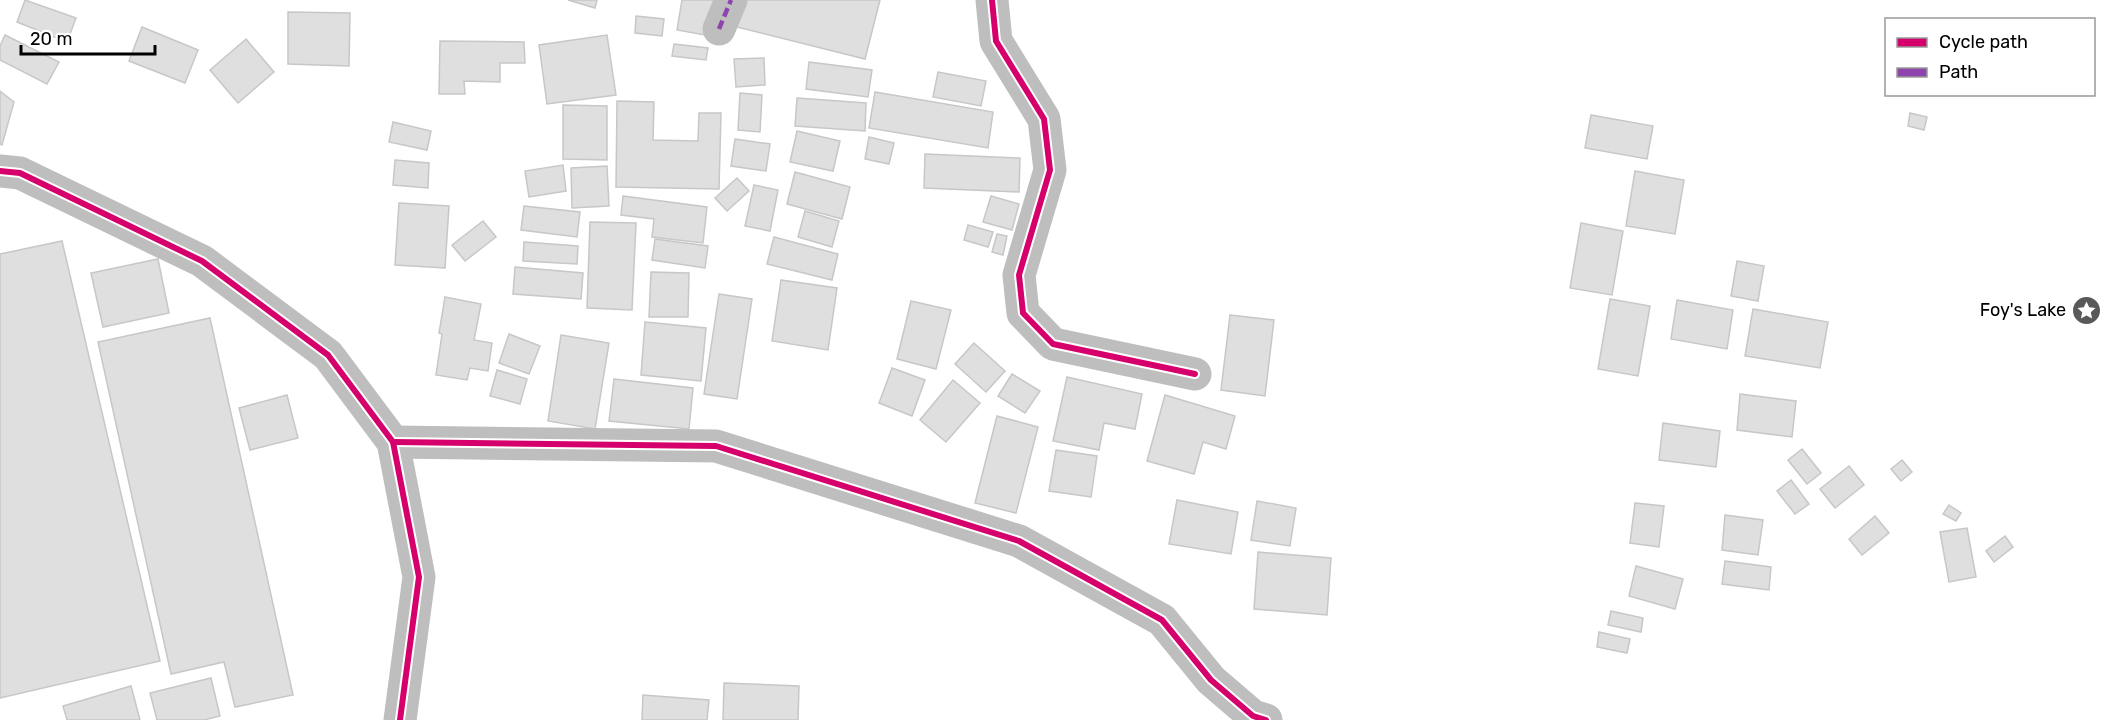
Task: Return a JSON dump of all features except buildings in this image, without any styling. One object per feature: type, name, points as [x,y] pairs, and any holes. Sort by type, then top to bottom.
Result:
[{"type":"street","points":[[992,0],[996,41],[1044,119],[1050,170],[1019,275],[1023,313],[1053,344],[1196,374]]},
{"type":"street","points":[[0,171],[20,173],[202,261],[328,355],[393,442],[419,578],[400,720]]},
{"type":"street","points":[[393,442],[716,446],[1008,537],[1162,620],[1211,680],[1253,717],[1266,720]]},
{"type":"marked path","points":[[719,29],[731,0]]},
{"type":"cycle path","points":[[992,0],[996,41],[1044,119],[1050,170],[1019,275],[1023,313],[1053,344],[1195,374]]},
{"type":"cycle path","points":[[0,171],[20,173],[202,261],[328,355],[393,442],[419,577],[400,720]]},
{"type":"cycle path","points":[[393,442],[716,446],[1019,541],[1162,620],[1211,680],[1253,716],[1266,720]]},
{"type":"place","name":"Foy's Lake","points":[[2087,310]]}]
